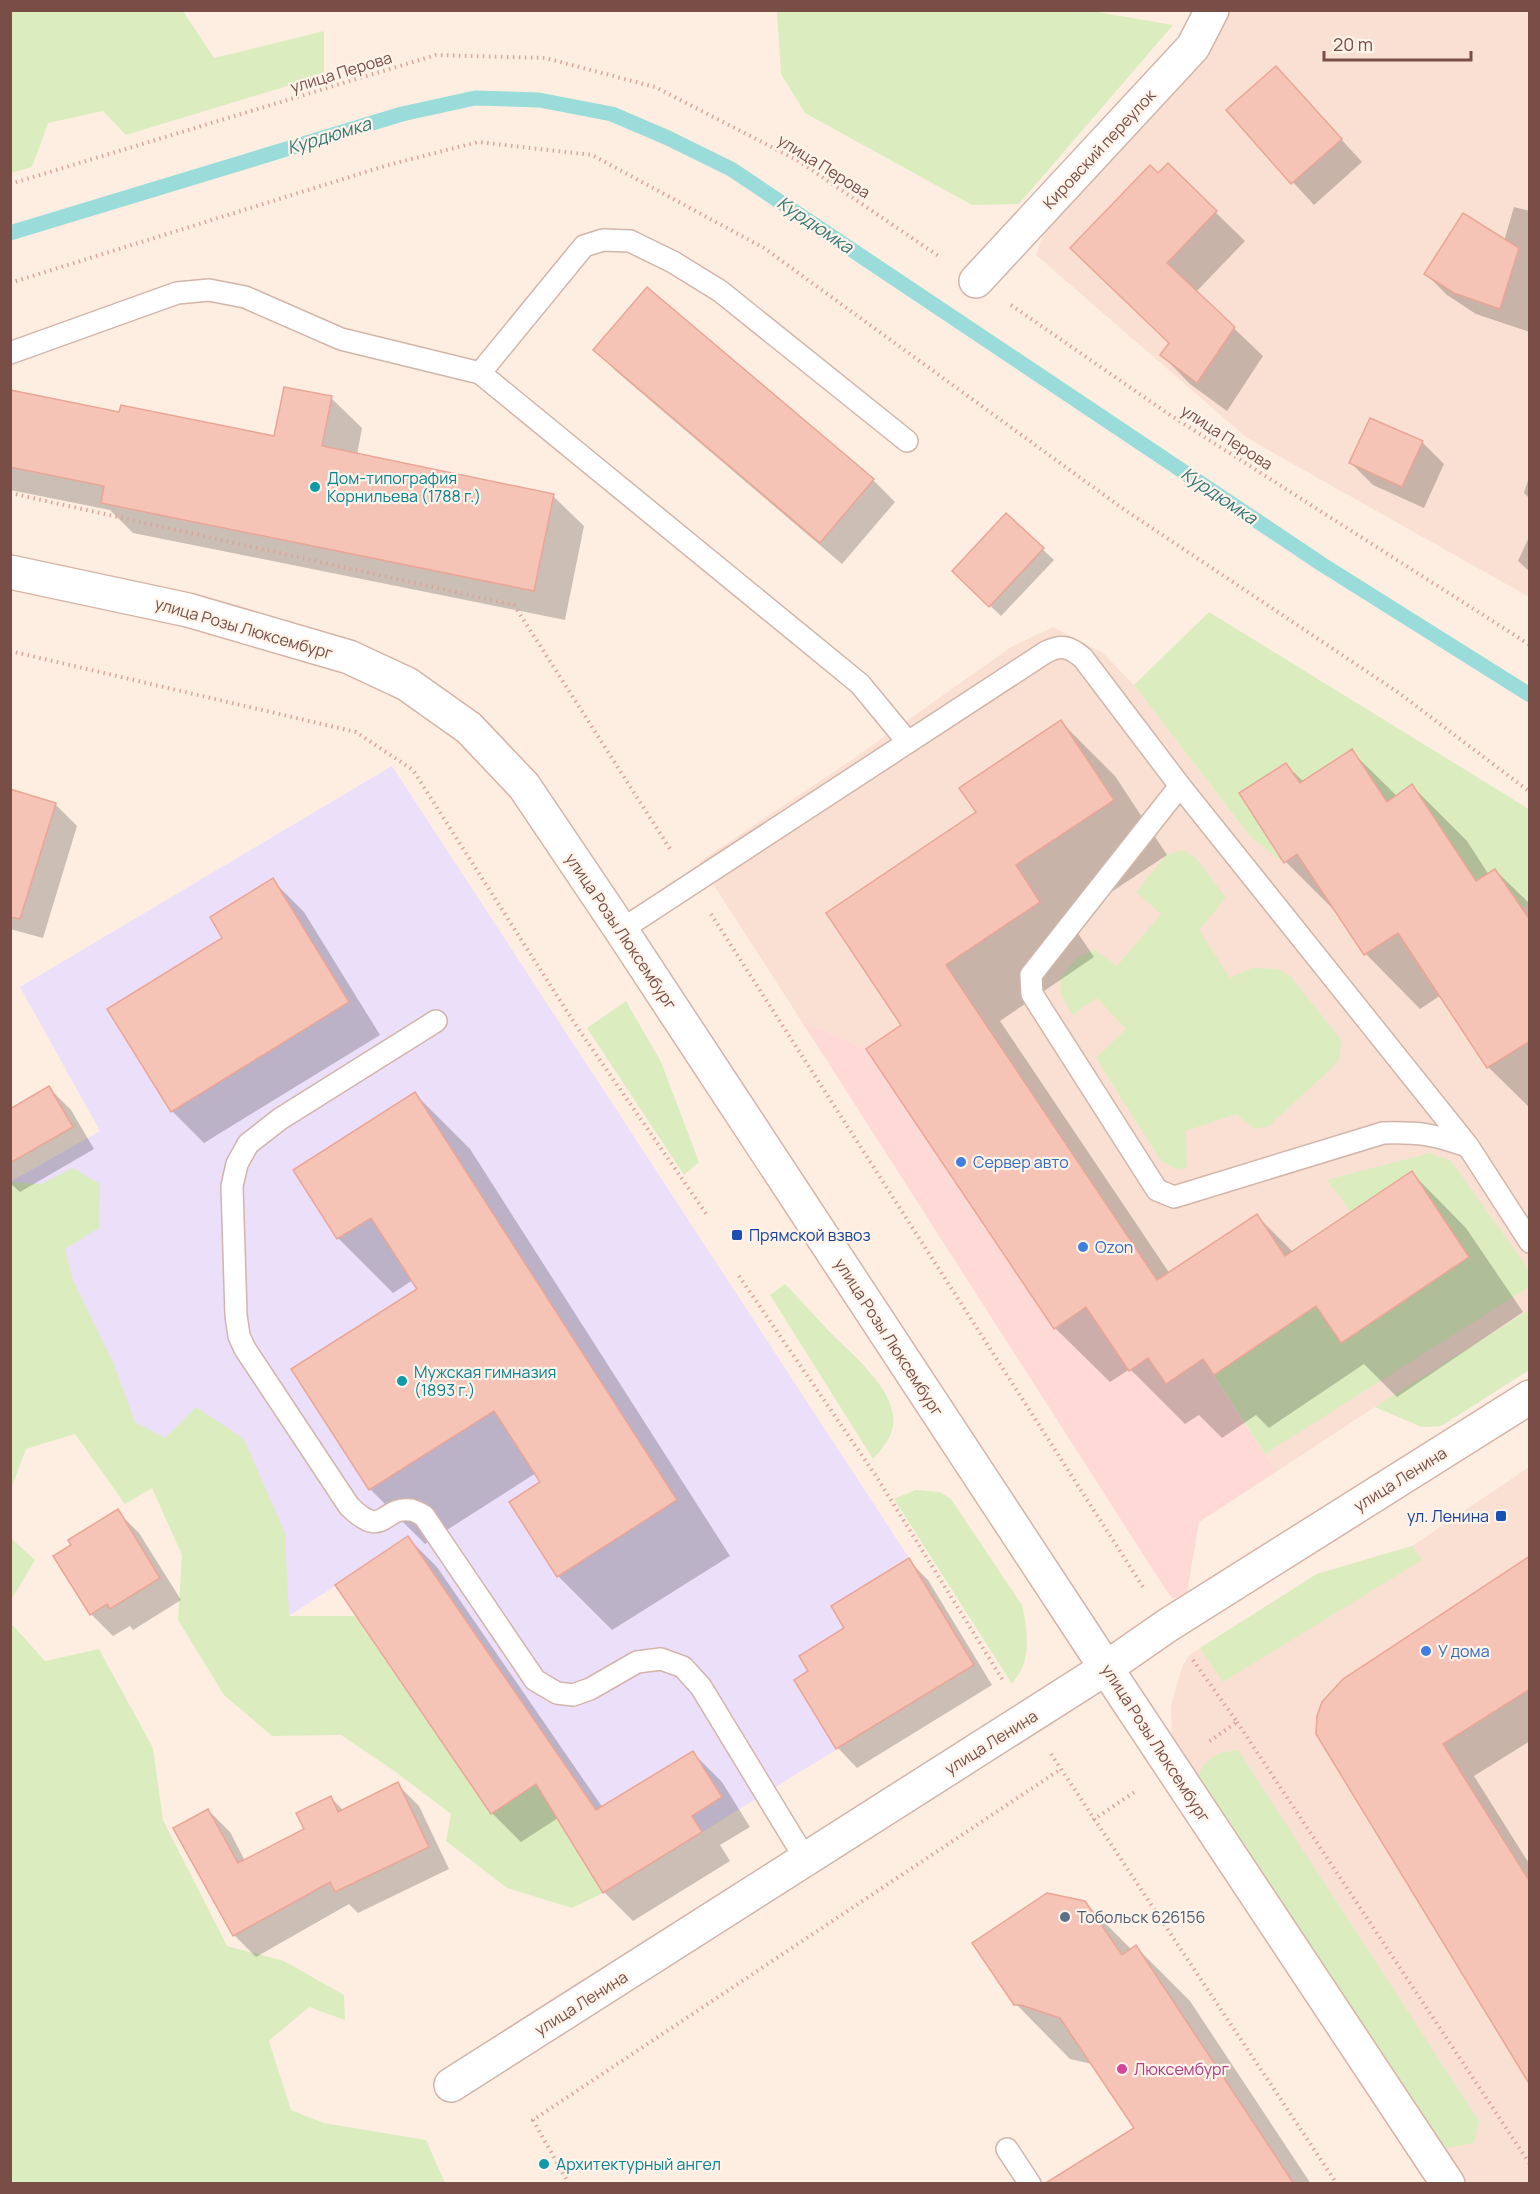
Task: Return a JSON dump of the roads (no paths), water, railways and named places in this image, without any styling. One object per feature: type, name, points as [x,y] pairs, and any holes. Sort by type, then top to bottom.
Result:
[{"type":"main road","name":"Кировский переулок","points":[[976,281],[1193,47],[1212,10]]},
{"type":"main road","name":"улица Розы Люксембург","points":[[10,572],[188,610],[349,657],[407,684],[469,728],[524,786],[1446,2183]]},
{"type":"main road","name":"улица Ленина","points":[[451,2085],[1028,1719],[1178,1619],[1530,1397]]},
{"type":"lane","points":[[480,373],[584,246],[603,240],[630,242],[673,262],[720,291],[907,441]]},
{"type":"lane","points":[[10,353],[177,293],[209,290],[245,297],[341,339],[480,373],[860,684],[907,741]]},
{"type":"lane","points":[[621,930],[1046,652],[1059,646],[1073,649],[1083,658],[1180,786],[1468,1146],[1530,1242]]},
{"type":"lane","points":[[1180,786],[1031,975],[1032,994],[1156,1190],[1174,1197],[1383,1133],[1418,1132],[1439,1136],[1468,1146]]},
{"type":"lane","points":[[436,1021],[280,1119],[248,1144],[237,1164],[232,1186],[239,1335],[349,1506],[360,1517],[370,1522],[380,1521],[399,1511],[411,1510],[424,1516],[535,1680],[557,1693],[573,1695],[590,1689],[637,1662],[661,1659],[683,1668],[701,1687],[806,1860]]},
{"type":"lane","points":[[1007,2149],[1030,2184]]},
{"type":"waterway","name":"Курдюмка","points":[[10,233],[402,114],[475,98],[539,100],[612,114],[731,169],[1323,565],[1530,695]]},
{"type":"place","name":"Дом-типография Корнильева (1788 г.)","points":[[315,487]]},
{"type":"place","name":"Сервер авто","points":[[961,1162]]},
{"type":"place","name":"Прямской взвоз","points":[[737,1235]]},
{"type":"place","name":"Ozon","points":[[1083,1247]]},
{"type":"place","name":"Мужская гимназия (1893 г.)","points":[[402,1381]]},
{"type":"place","name":"ул. Ленина","points":[[1501,1516]]},
{"type":"place","name":"У дома","points":[[1426,1651]]},
{"type":"place","name":"Тобольск 626156","points":[[1065,1917]]},
{"type":"place","name":"Люксембург","points":[[1122,2069]]},
{"type":"place","name":"Архитектурный ангел","points":[[544,2164]]}]
